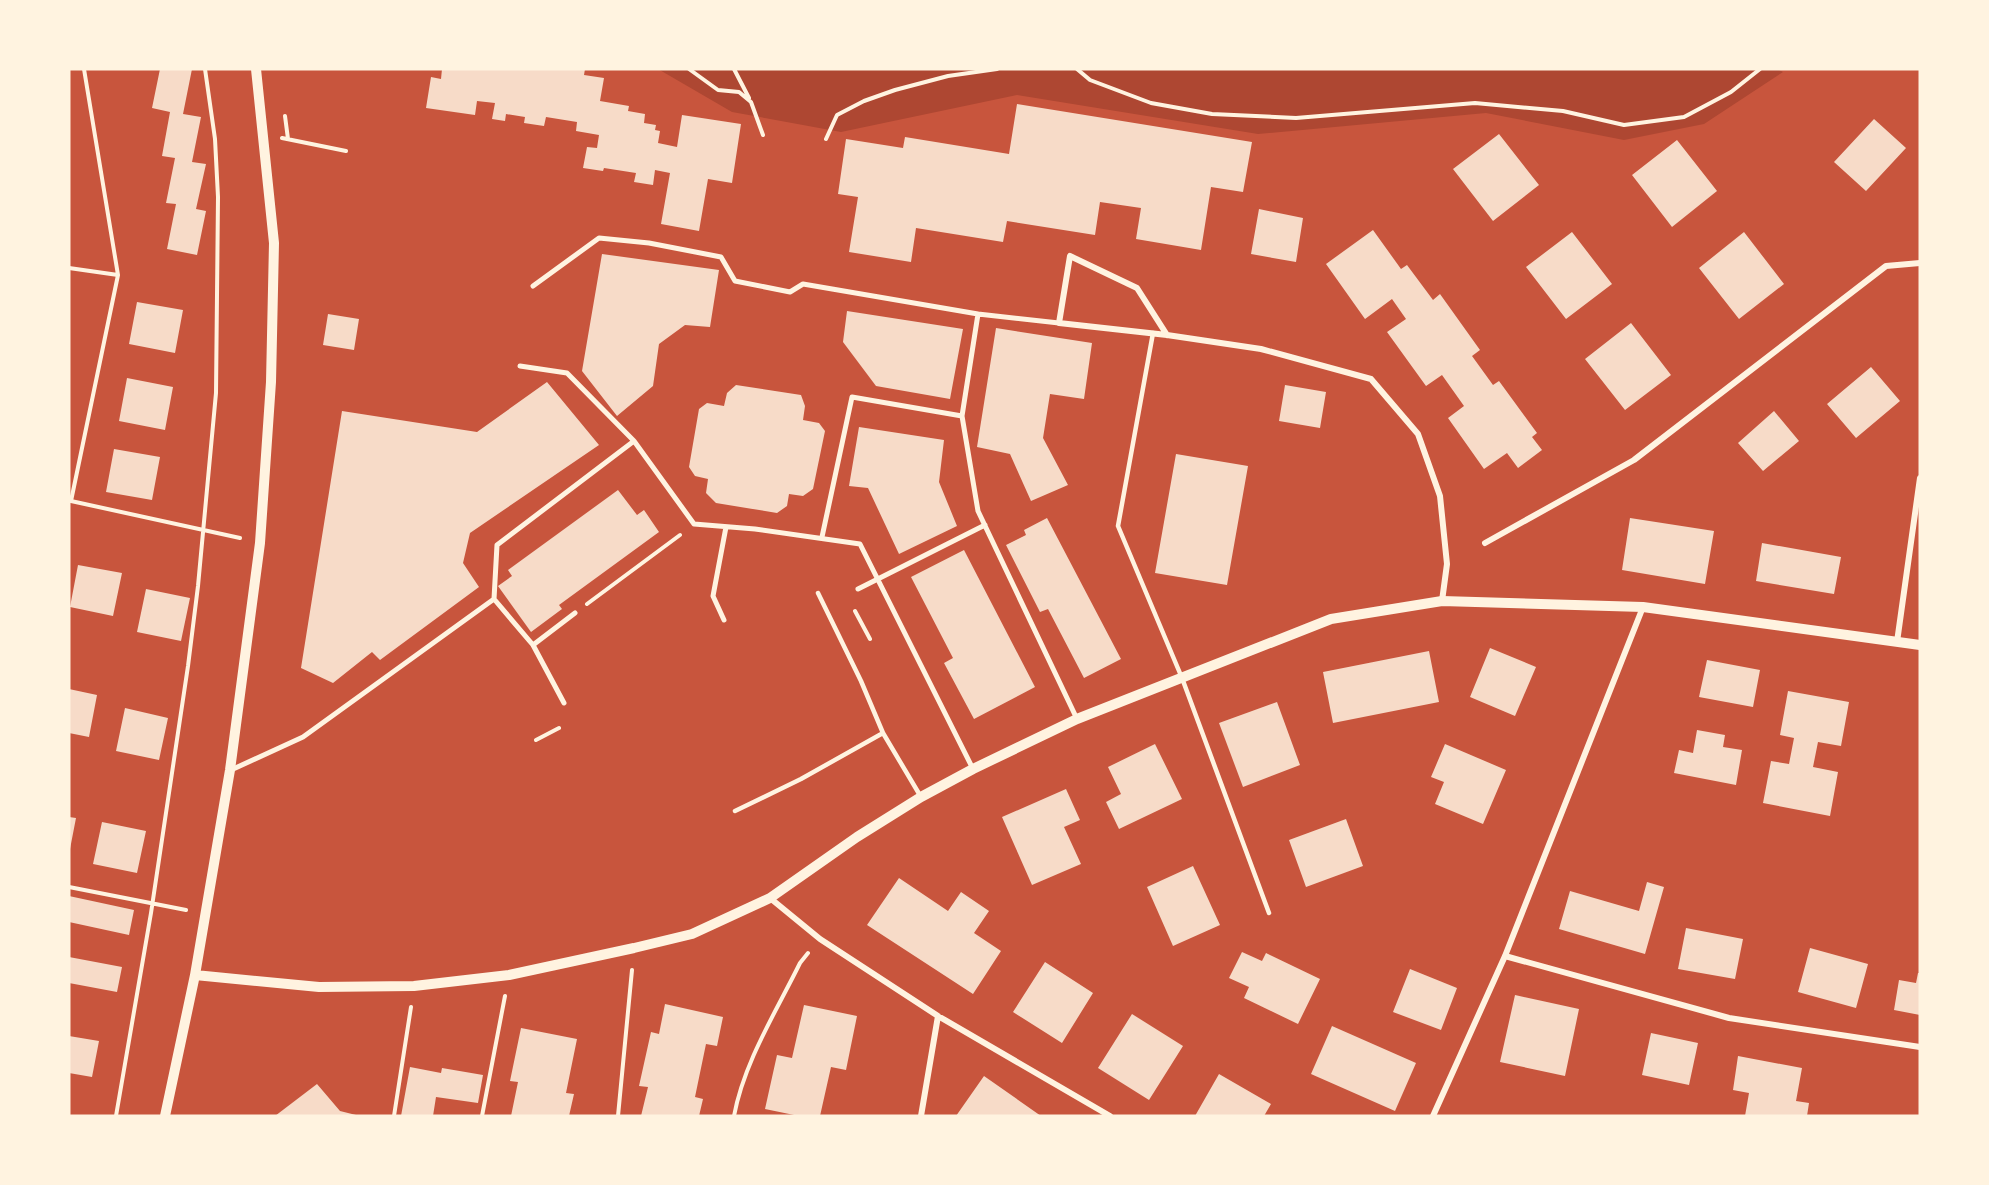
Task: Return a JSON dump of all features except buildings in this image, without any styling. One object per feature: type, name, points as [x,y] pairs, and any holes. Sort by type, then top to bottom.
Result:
[{"type":"street","points":[[165,1116],[195,975],[230,770],[260,543],[271,382],[274,243],[256,69]]},
{"type":"street","points":[[533,286],[599,238],[649,243],[721,257],[735,281],[790,292],[803,284],[978,314],[1167,335],[1261,350],[1371,379],[1418,434],[1440,496],[1447,564],[1442,601]]},
{"type":"street","points":[[1059,323],[1070,256],[1137,288],[1167,335]]},
{"type":"street","points":[[1485,543],[1634,460],[1886,266],[1920,264]]},
{"type":"street","points":[[978,314],[962,416],[978,511],[1077,719]]},
{"type":"street","points":[[520,366],[567,373],[634,441],[694,525],[822,537],[860,544],[973,769]]},
{"type":"street","points":[[822,537],[852,397],[962,416]]},
{"type":"street","points":[[564,703],[533,645],[494,599],[497,545],[634,441]]},
{"type":"street","points":[[1897,642],[1920,478]]},
{"type":"street","points":[[858,589],[985,525]]},
{"type":"street","points":[[724,620],[713,596],[726,527]]},
{"type":"street","points":[[230,770],[303,737],[494,599]]},
{"type":"street","points":[[195,975],[319,987],[414,986],[509,975],[692,934],[770,898],[857,837],[921,797],[973,769],[1077,719],[1331,619],[1442,601],[1643,607],[1920,645]]},
{"type":"street","points":[[1433,1116],[1505,956],[1643,607]]},
{"type":"street","points":[[533,645],[574,613]]},
{"type":"street","points":[[770,898],[820,939],[938,1016],[1110,1116]]},
{"type":"street","points":[[1505,956],[1729,1018],[1920,1047]]},
{"type":"street","points":[[921,1116],[938,1016]]},
{"type":"lane","points":[[1153,333],[1118,526],[1182,678],[1269,913]]},
{"type":"lane","points":[[818,593],[861,681],[883,734],[921,797]]},
{"type":"lane","points":[[735,811],[801,779],[883,734]]},
{"type":"path","points":[[84,69],[118,275],[70,501],[260,543]]},
{"type":"path","points":[[116,1116],[153,904],[188,666],[216,393],[219,245],[215,139],[205,69]]},
{"type":"path","points":[[689,69],[718,90],[739,92],[751,102]]},
{"type":"path","points":[[734,69],[751,102],[763,135]]},
{"type":"path","points":[[826,139],[837,115],[864,101],[948,76],[997,69]]},
{"type":"path","points":[[1077,69],[1090,80],[1151,103],[1212,114],[1296,118],[1475,103],[1563,111],[1624,125],[1684,117],[1731,92],[1760,69]]},
{"type":"path","points":[[263,134],[346,151]]},
{"type":"path","points":[[69,268],[118,275]]},
{"type":"path","points":[[574,613],[694,525]]},
{"type":"path","points":[[855,611],[870,639]]},
{"type":"path","points":[[536,740],[559,728]]},
{"type":"path","points":[[69,887],[204,914]]},
{"type":"path","points":[[734,1116],[737,1098],[758,1045],[800,963],[820,939]]},
{"type":"path","points":[[618,1116],[634,948]]},
{"type":"path","points":[[482,1116],[509,975]]},
{"type":"path","points":[[394,1116],[414,986]]},
{"type":"shaded area","points":[[658,69],[1777,69],[1783,72],[1704,124],[1624,140],[1486,113],[1258,134],[1017,95],[841,132],[732,112]]}]
